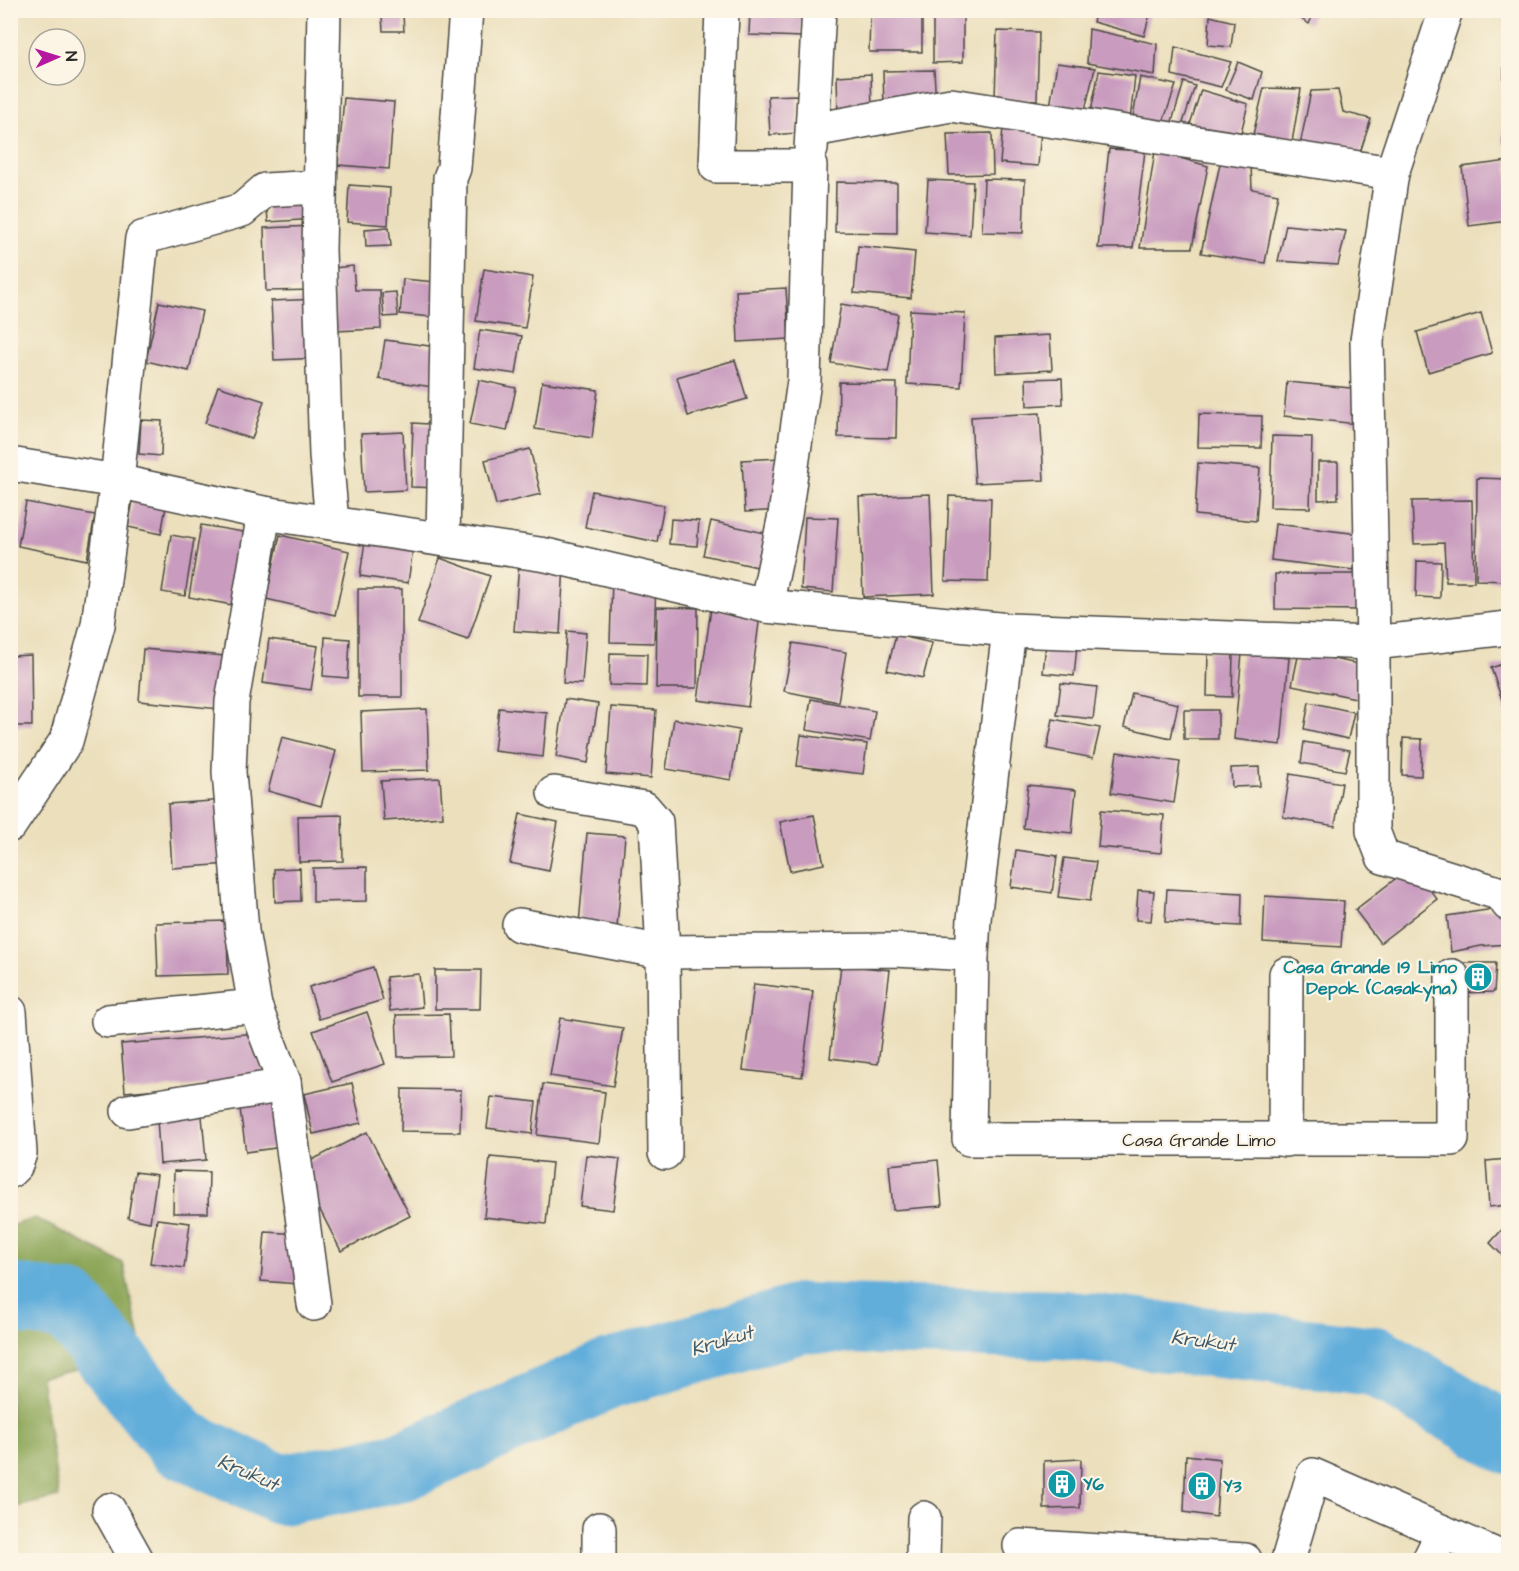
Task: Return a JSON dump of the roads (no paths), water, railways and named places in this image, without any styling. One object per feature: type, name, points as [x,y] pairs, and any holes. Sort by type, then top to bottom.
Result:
[{"type":"street","points":[[324,10],[319,250],[326,455],[332,524]]},
{"type":"street","points":[[443,539],[450,178],[454,168],[466,10]]},
{"type":"street","points":[[722,10],[716,166],[810,166]]},
{"type":"street","points":[[766,606],[785,515],[804,381],[810,166],[819,10]]},
{"type":"street","points":[[1437,15],[1392,173],[1366,341],[1373,643],[1373,831],[1383,857],[1501,894],[1509,904]]},
{"type":"street","points":[[813,130],[951,105],[1392,173]]},
{"type":"street","points":[[10,825],[66,741],[98,625],[117,481],[142,238],[242,210],[266,190],[319,188]]},
{"type":"street","points":[[10,464],[117,481],[264,513],[546,555],[766,606],[1009,630],[1373,643],[1509,628]]},
{"type":"street","points":[[264,513],[232,702],[229,772],[242,931],[255,1006],[284,1082],[314,1304]]},
{"type":"street","points":[[519,925],[663,952],[895,950],[972,954],[974,919],[1009,630]]},
{"type":"street","points":[[554,793],[644,808],[656,822],[663,952],[665,1153]]},
{"type":"street","name":"Casa Grande Limo","points":[[972,954],[969,1139],[1452,1139],[1452,976]]},
{"type":"street","points":[[1285,1140],[1286,974]]},
{"type":"street","points":[[108,1021],[255,1006]]},
{"type":"street","points":[[10,1012],[20,1154],[16,1165],[10,1171]]},
{"type":"street","points":[[128,1111],[267,1088],[284,1082]]},
{"type":"street","points":[[1288,1560],[1313,1474],[1436,1546],[1507,1560]]},
{"type":"street","points":[[109,1510],[137,1560]]},
{"type":"street","points":[[922,1560],[924,1518]]},
{"type":"street","points":[[1020,1546],[1245,1560]]},
{"type":"waterway","name":"Krukut","points":[[10,1298],[70,1307],[179,1442],[281,1490],[398,1468],[607,1375],[802,1318],[1062,1325],[1375,1361],[1508,1439]]},
{"type":"place","name":"Casa Grande I9 Limo Depok (Casakyna)","points":[[1478,977]]},
{"type":"place","name":"Y6","points":[[1062,1484]]},
{"type":"place","name":"Y3","points":[[1202,1486]]}]
